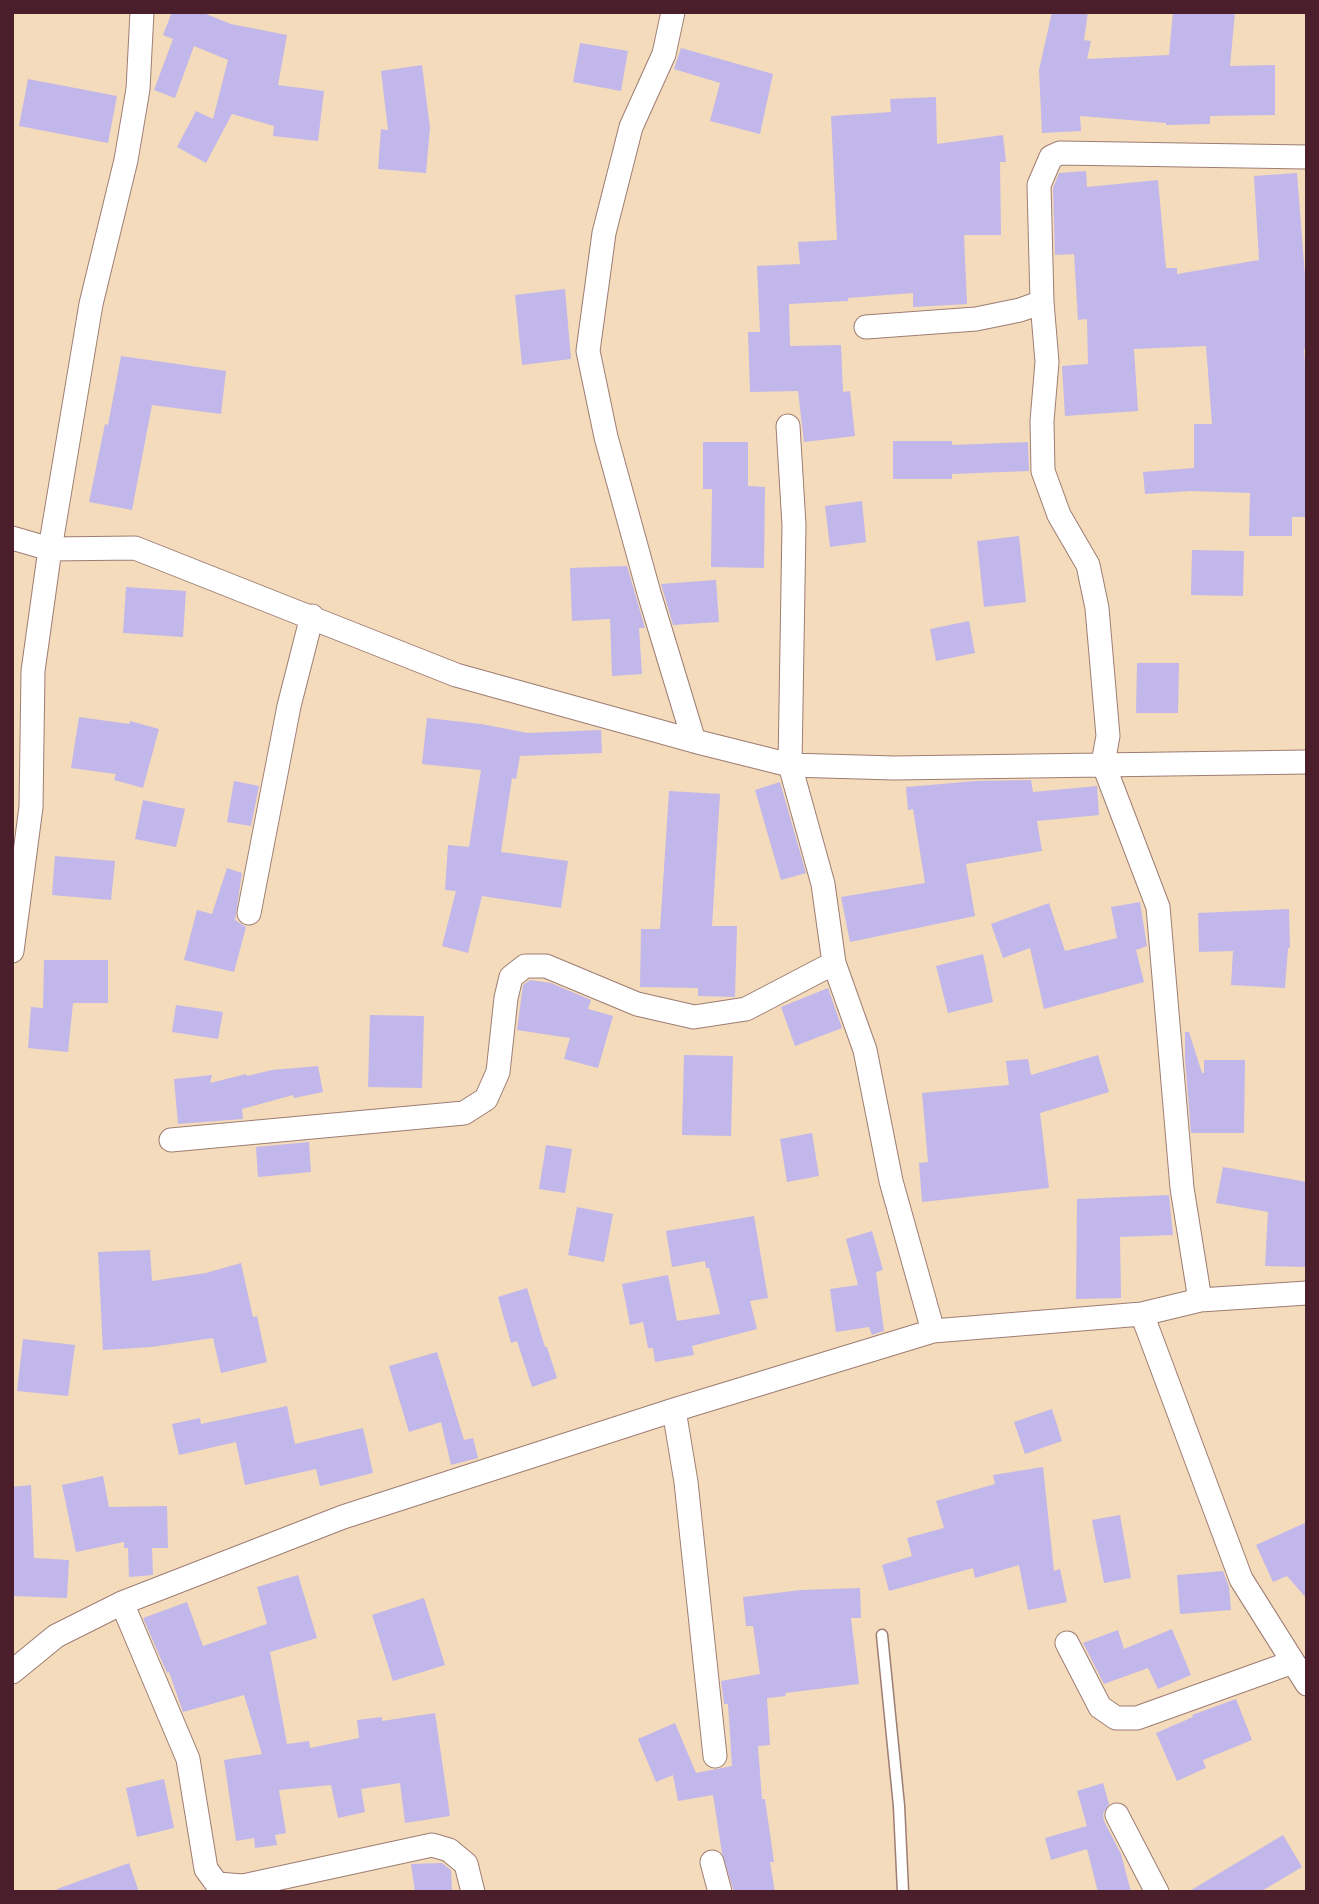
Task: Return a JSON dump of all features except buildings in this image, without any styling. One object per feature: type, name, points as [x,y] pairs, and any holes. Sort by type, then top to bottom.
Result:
[{"type":"street","points":[[12,951],[31,807],[33,671],[50,549],[92,304],[126,160],[138,89],[142,12]]},
{"type":"street","points":[[673,12],[664,54],[631,127],[604,233],[588,351],[606,437],[694,741]]},
{"type":"street","points":[[1200,1300],[1182,1188],[1158,907],[1104,764],[1108,736],[1097,608],[1088,565],[1059,515],[1042,471],[1041,421],[1047,362],[1038,185],[1051,157],[1060,153],[1307,157]]},
{"type":"street","points":[[866,327],[976,319],[1020,310],[1042,302]]},
{"type":"street","points":[[788,426],[794,525],[790,765],[822,884],[834,963],[865,1050],[891,1181],[933,1331]]},
{"type":"street","points":[[12,538],[50,549],[135,548],[456,675],[790,765],[894,768],[1307,762]]},
{"type":"street","points":[[249,913],[289,706],[312,616]]},
{"type":"street","points":[[171,1140],[464,1113],[486,1098],[498,1073],[506,998],[511,977],[525,966],[546,966],[637,1004],[694,1017],[746,1009],[834,963]]},
{"type":"street","points":[[12,1672],[56,1636],[122,1603],[343,1517],[674,1410],[933,1331],[1142,1314],[1200,1300],[1307,1293]]},
{"type":"street","points":[[1142,1314],[1241,1579],[1306,1683]]},
{"type":"street","points":[[674,1410],[686,1482],[715,1756]]},
{"type":"street","points":[[122,1603],[188,1759],[206,1869],[218,1884],[243,1886],[432,1844],[449,1850],[466,1864],[473,1892]]},
{"type":"street","points":[[1068,1643],[1100,1707],[1116,1718],[1137,1718],[1293,1662]]},
{"type":"street","points":[[1117,1815],[1157,1892]]},
{"type":"street","points":[[712,1862],[720,1892]]},
{"type":"lane","points":[[882,1635],[899,1806],[903,1892]]}]
